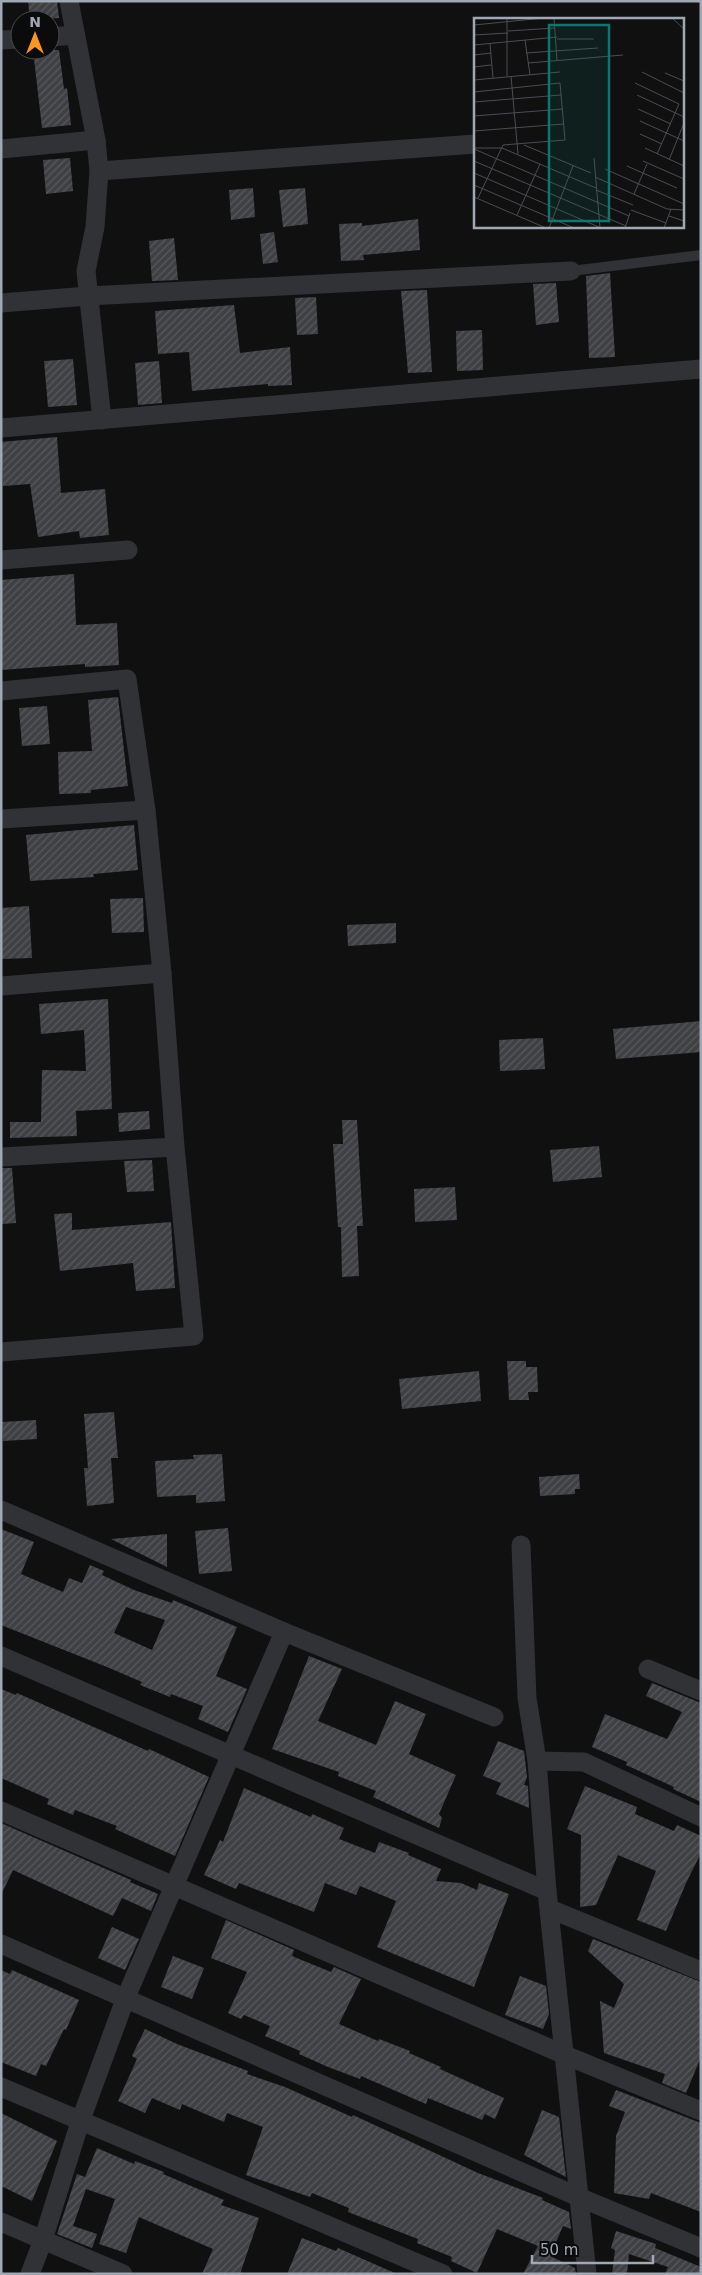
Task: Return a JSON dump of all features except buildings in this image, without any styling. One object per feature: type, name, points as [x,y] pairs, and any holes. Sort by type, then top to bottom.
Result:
[{"type":"street","points":[[69,1],[96,140],[99,171],[95,227],[86,271],[102,420]]},
{"type":"street","points":[[60,36],[75,35]]},
{"type":"street","points":[[1,148],[96,140]]},
{"type":"street","points":[[99,171],[474,144]]},
{"type":"street","points":[[1,303],[88,296],[571,271]]},
{"type":"street","points":[[1,428],[701,369]]},
{"type":"street","points":[[1,560],[128,550]]},
{"type":"street","points":[[1,691],[126,679],[146,810],[162,973],[175,1147],[194,1336],[1,1352]]},
{"type":"street","points":[[1,818],[146,810]]},
{"type":"street","points":[[1,986],[162,973]]},
{"type":"street","points":[[1,1157],[175,1147]]},
{"type":"street","points":[[1,1510],[284,1632],[494,1717]]},
{"type":"street","points":[[522,1545],[527,1698],[537,1761],[549,1900],[588,2274]]},
{"type":"street","points":[[30,2274],[43,2240],[80,2122],[126,1997],[284,1632]]},
{"type":"street","points":[[1,1656],[231,1754],[701,1971]]},
{"type":"street","points":[[648,1669],[701,1691]]},
{"type":"street","points":[[537,1761],[584,1762],[701,1817]]},
{"type":"street","points":[[1,1811],[565,2055],[701,2111]]},
{"type":"street","points":[[1,1944],[126,1997],[581,2198],[701,2248]]},
{"type":"street","points":[[1,2087],[443,2274]]},
{"type":"street","points":[[1,2222],[123,2274]]},
{"type":"lane","points":[[571,271],[701,255]]}]
